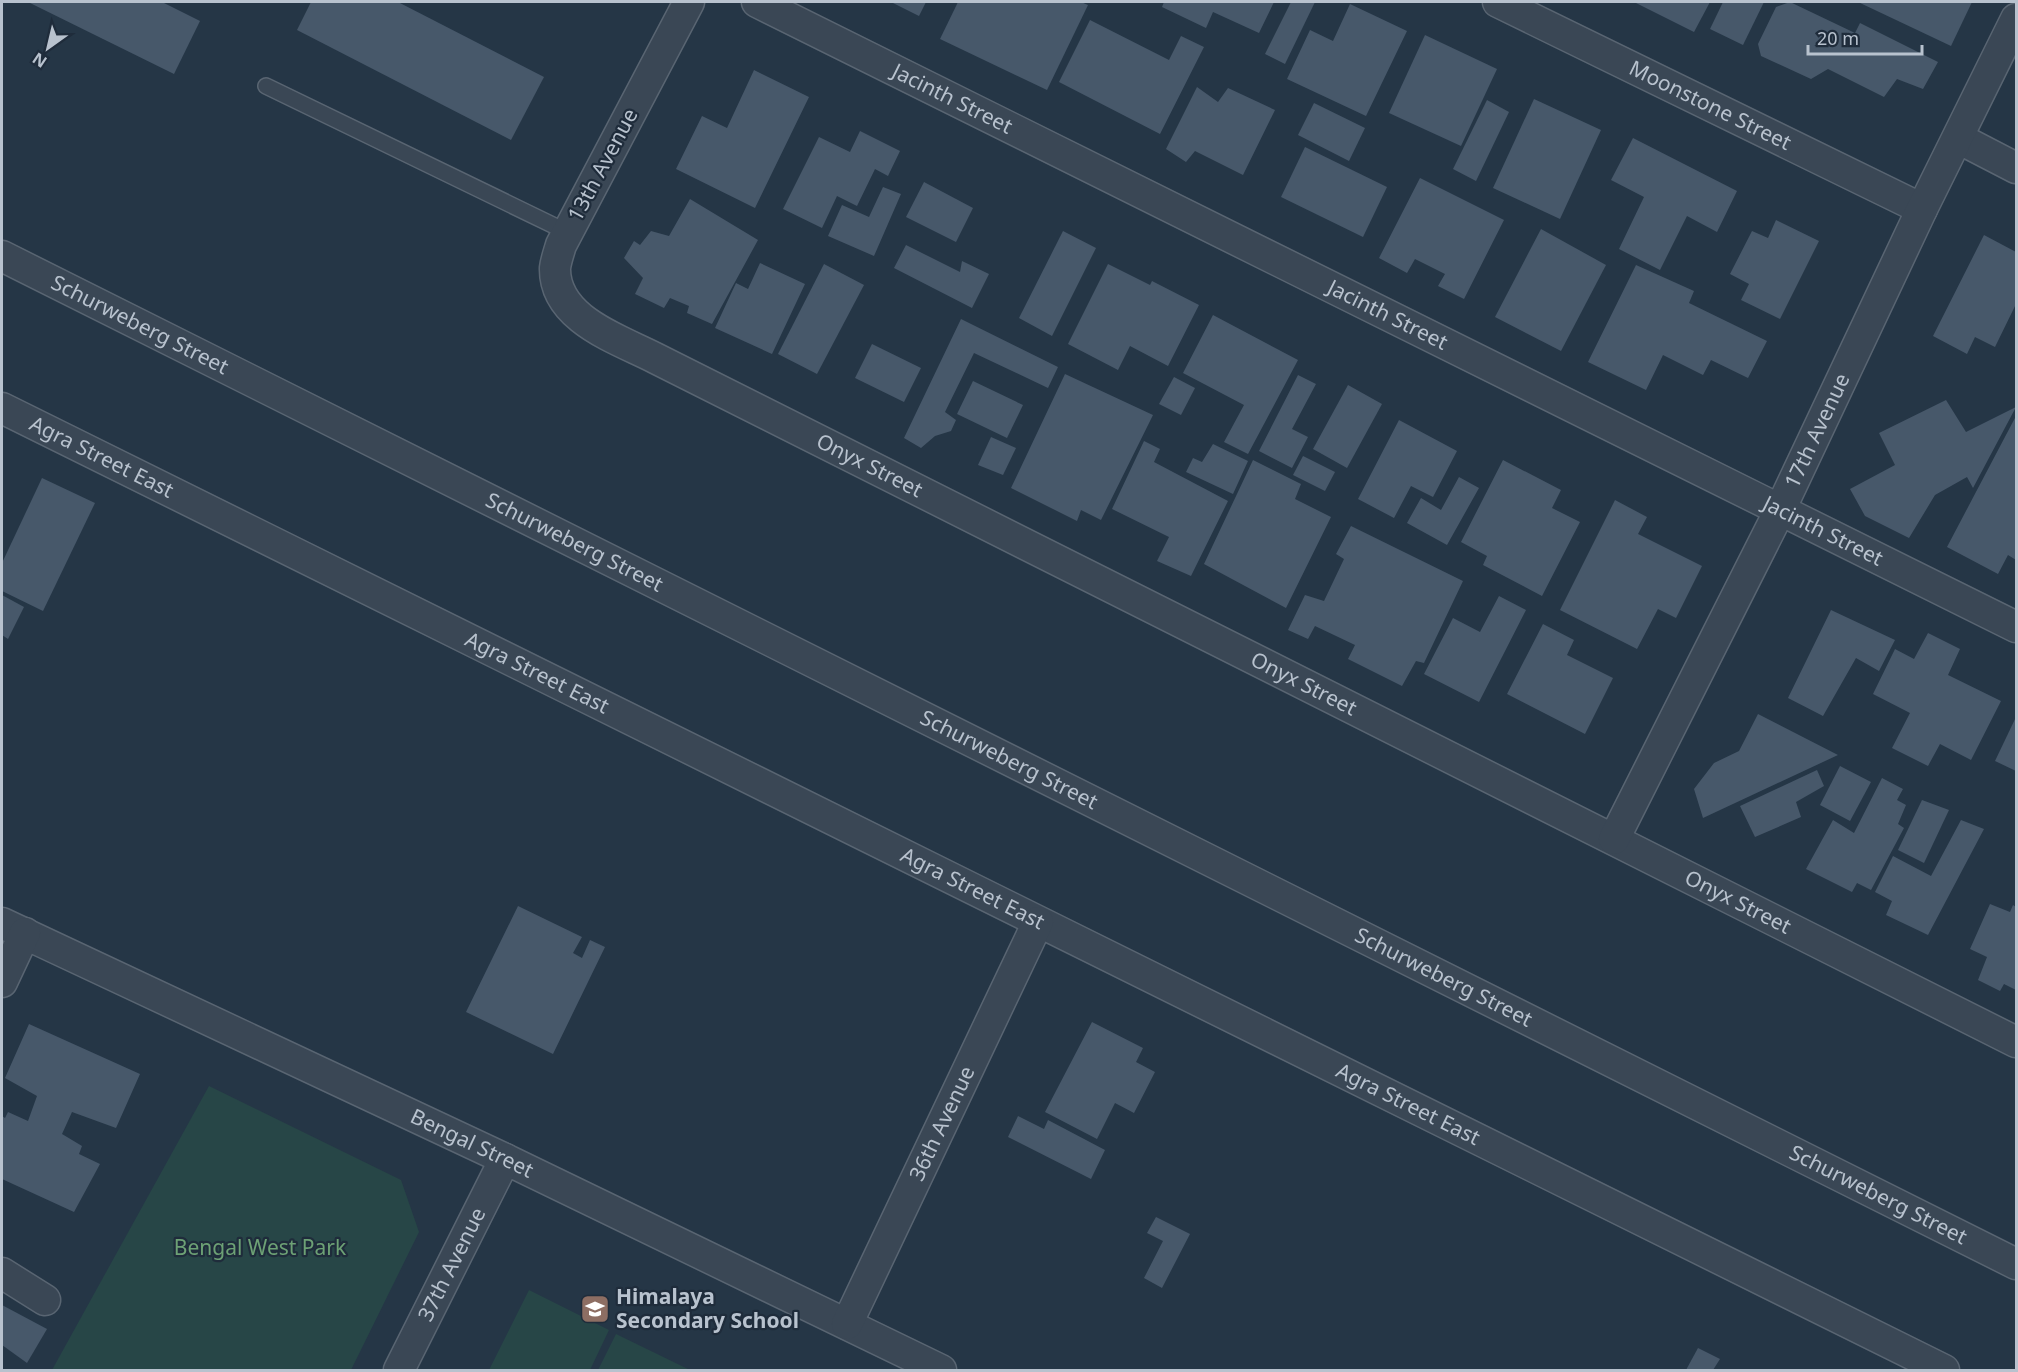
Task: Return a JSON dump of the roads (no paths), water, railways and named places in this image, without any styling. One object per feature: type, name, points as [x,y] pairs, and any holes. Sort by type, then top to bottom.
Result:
[{"type":"street","name":"13th Avenue","points":[[592,326],[574,313],[561,294],[555,268],[561,245],[689,2]]},
{"type":"street","name":"Jacinth Street","points":[[757,2],[2016,627]]},
{"type":"street","name":"Moonstone Street","points":[[1498,2],[1922,209]]},
{"type":"street","name":"17th Avenue","points":[[1614,839],[1780,510],[1922,209],[2016,19]]},
{"type":"street","points":[[1958,138],[2016,168]]},
{"type":"street","name":"Schurweberg Street","points":[[2,256],[2016,1264]]},
{"type":"street","name":"Onyx Street","points":[[592,326],[2016,1042]]},
{"type":"street","name":"Agra Street East","points":[[2,408],[1944,1371]]},
{"type":"street","name":"36th Avenue","points":[[847,1324],[1038,922]]},
{"type":"street","points":[[2,982],[13,928]]},
{"type":"street","name":"Bengal Street","points":[[13,928],[505,1159],[940,1371]]},
{"type":"street","name":"37th Avenue","points":[[399,1371],[505,1159]]},
{"type":"street","points":[[2,1273],[45,1300]]},
{"type":"lane","points":[[266,86],[567,232]]},
{"type":"place","name":"Himalaya Secondary School","points":[[595,1309]]},
{"type":"park label","name":"Bengal West Park","points":[[260,1248]]}]
